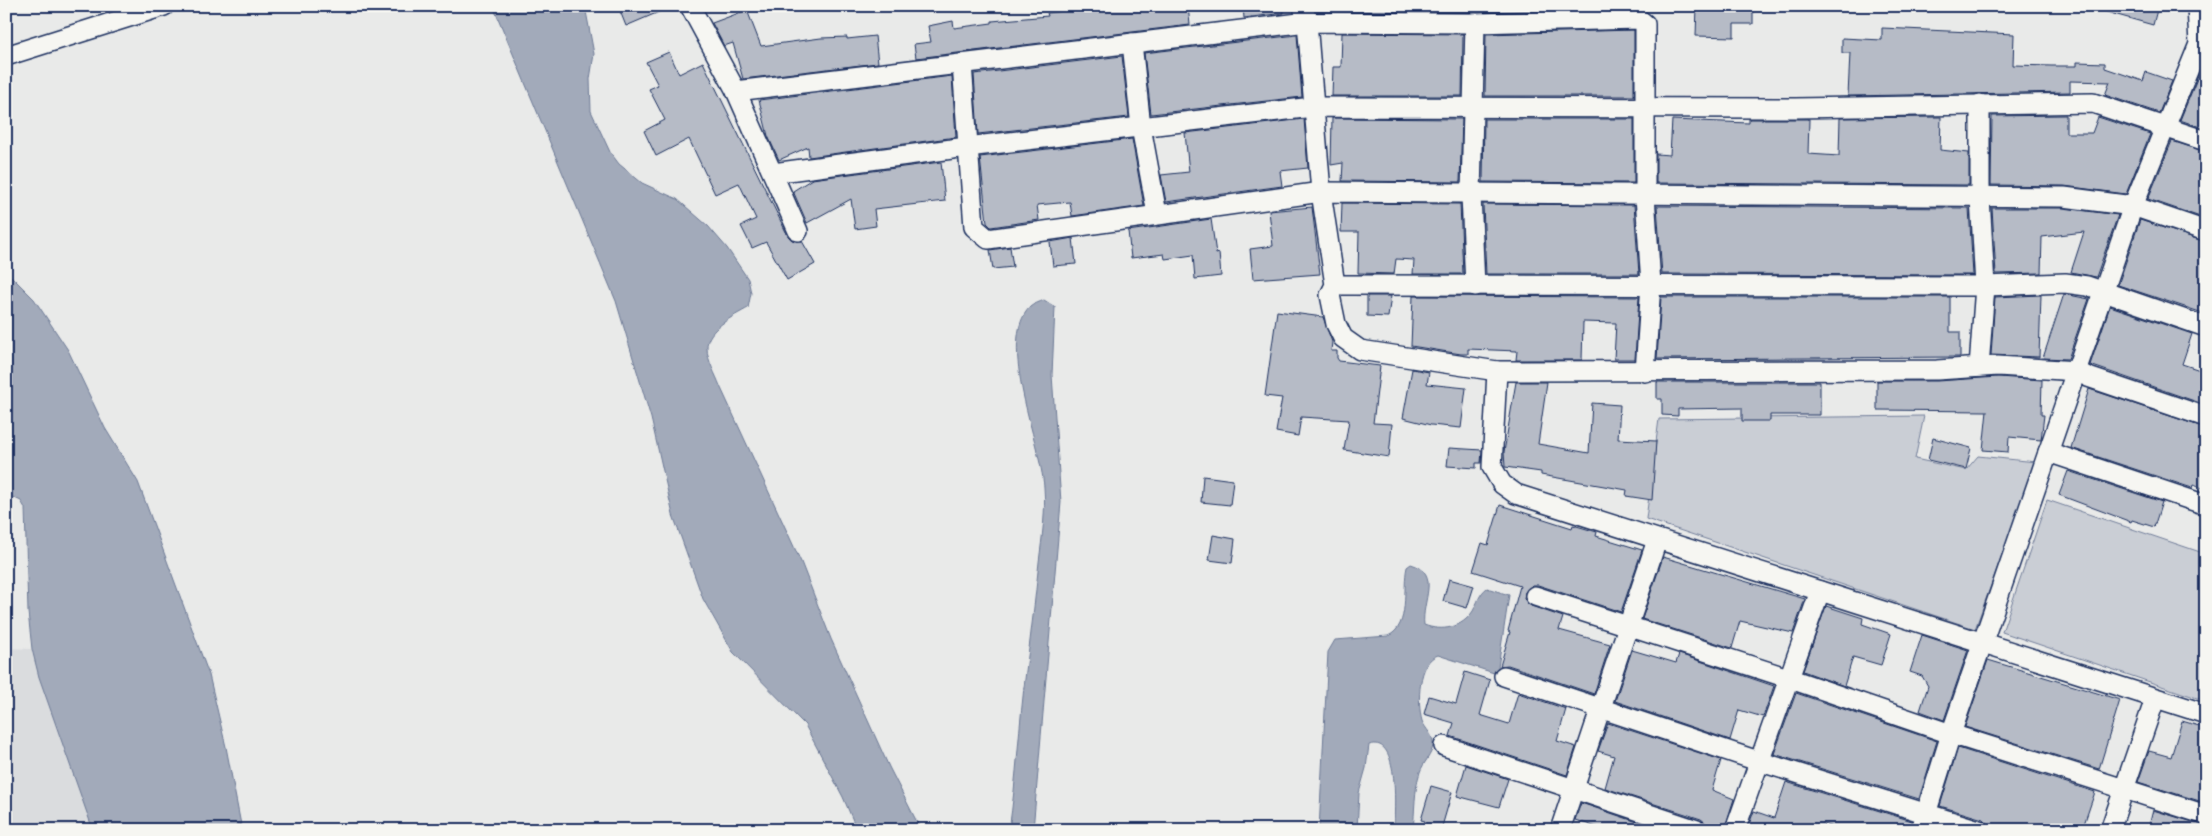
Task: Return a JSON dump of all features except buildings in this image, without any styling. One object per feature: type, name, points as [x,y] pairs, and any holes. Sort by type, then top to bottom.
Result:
[{"type":"street","points":[[6,56],[164,6]]},
{"type":"street","points":[[690,6],[736,91],[798,231]]},
{"type":"street","points":[[1924,821],[1982,642],[2105,292],[2133,206],[2202,45],[2198,6]]},
{"type":"street","points":[[736,91],[1132,43],[1305,14],[1474,23],[1643,21],[1645,196],[1651,284],[1645,372]]},
{"type":"street","points":[[1305,14],[1312,107],[1335,285],[1330,295],[1336,324],[1343,338],[1360,350],[1497,371],[1937,370],[1979,367],[2077,371],[2088,377],[2206,417]]},
{"type":"street","points":[[1474,23],[1471,195],[1476,286]]},
{"type":"street","points":[[1132,43],[1141,127],[1158,214]]},
{"type":"street","points":[[962,64],[974,227],[988,238],[1322,192],[1471,195],[2064,197],[2133,206],[2206,231]]},
{"type":"street","points":[[773,173],[967,147],[1312,107],[1795,108],[2093,103],[2206,141]]},
{"type":"street","points":[[1979,367],[1985,286],[1980,196],[1980,104]]},
{"type":"street","points":[[1335,285],[1985,286],[2065,282],[2105,292],[2206,327]]},
{"type":"street","points":[[1497,371],[1492,467],[1502,484],[1516,494],[2206,714]]},
{"type":"street","points":[[2048,452],[2206,505]]},
{"type":"street","points":[[1560,830],[1657,540]]},
{"type":"street","points":[[1735,830],[1820,591]]},
{"type":"street","points":[[1535,596],[1788,678],[1951,734],[2206,814]]},
{"type":"street","points":[[1504,676],[1758,761],[1924,821],[1979,830]]},
{"type":"street","points":[[2110,830],[2155,698]]},
{"type":"street","points":[[1444,746],[1697,830]]},
{"type":"shaded area","points":[[1924,416],[1915,459],[1966,470],[1978,456],[2036,462],[1975,629],[1646,519],[1659,419]]},
{"type":"shaded area","points":[[2047,500],[2206,554],[2206,701],[2002,632]]},
{"type":"shaded area","points":[[6,648],[32,649],[98,830],[6,830]]},
{"type":"water","points":[[493,6],[585,6],[594,54],[590,79],[591,111],[610,152],[619,164],[642,183],[677,199],[708,226],[727,248],[748,279],[751,293],[748,308],[722,324],[711,335],[707,348],[708,357],[801,562],[831,639],[889,767],[921,830],[857,830],[843,797],[805,725],[733,652],[703,599],[673,515],[651,418],[616,301]]},
{"type":"water","points":[[6,271],[34,299],[68,350],[105,428],[138,482],[209,675],[226,747],[242,830],[93,830],[39,677],[32,649],[28,612],[25,508],[21,501],[6,494]]},
{"type":"water","points":[[1044,300],[1055,307],[1052,375],[1061,502],[1033,830],[1009,830],[1044,505],[1041,469],[1023,394],[1017,344],[1021,323],[1030,307]]},
{"type":"water","points":[[1411,564],[1420,568],[1426,574],[1428,581],[1424,625],[1445,628],[1457,625],[1473,611],[1480,596],[1487,588],[1509,595],[1497,674],[1438,655],[1426,665],[1421,684],[1420,713],[1422,721],[1431,735],[1433,745],[1418,779],[1413,830],[1394,830],[1395,793],[1391,763],[1386,751],[1379,745],[1369,745],[1366,768],[1359,793],[1357,830],[1319,830],[1328,652],[1335,640],[1388,636],[1395,631],[1403,615],[1407,567]]}]
